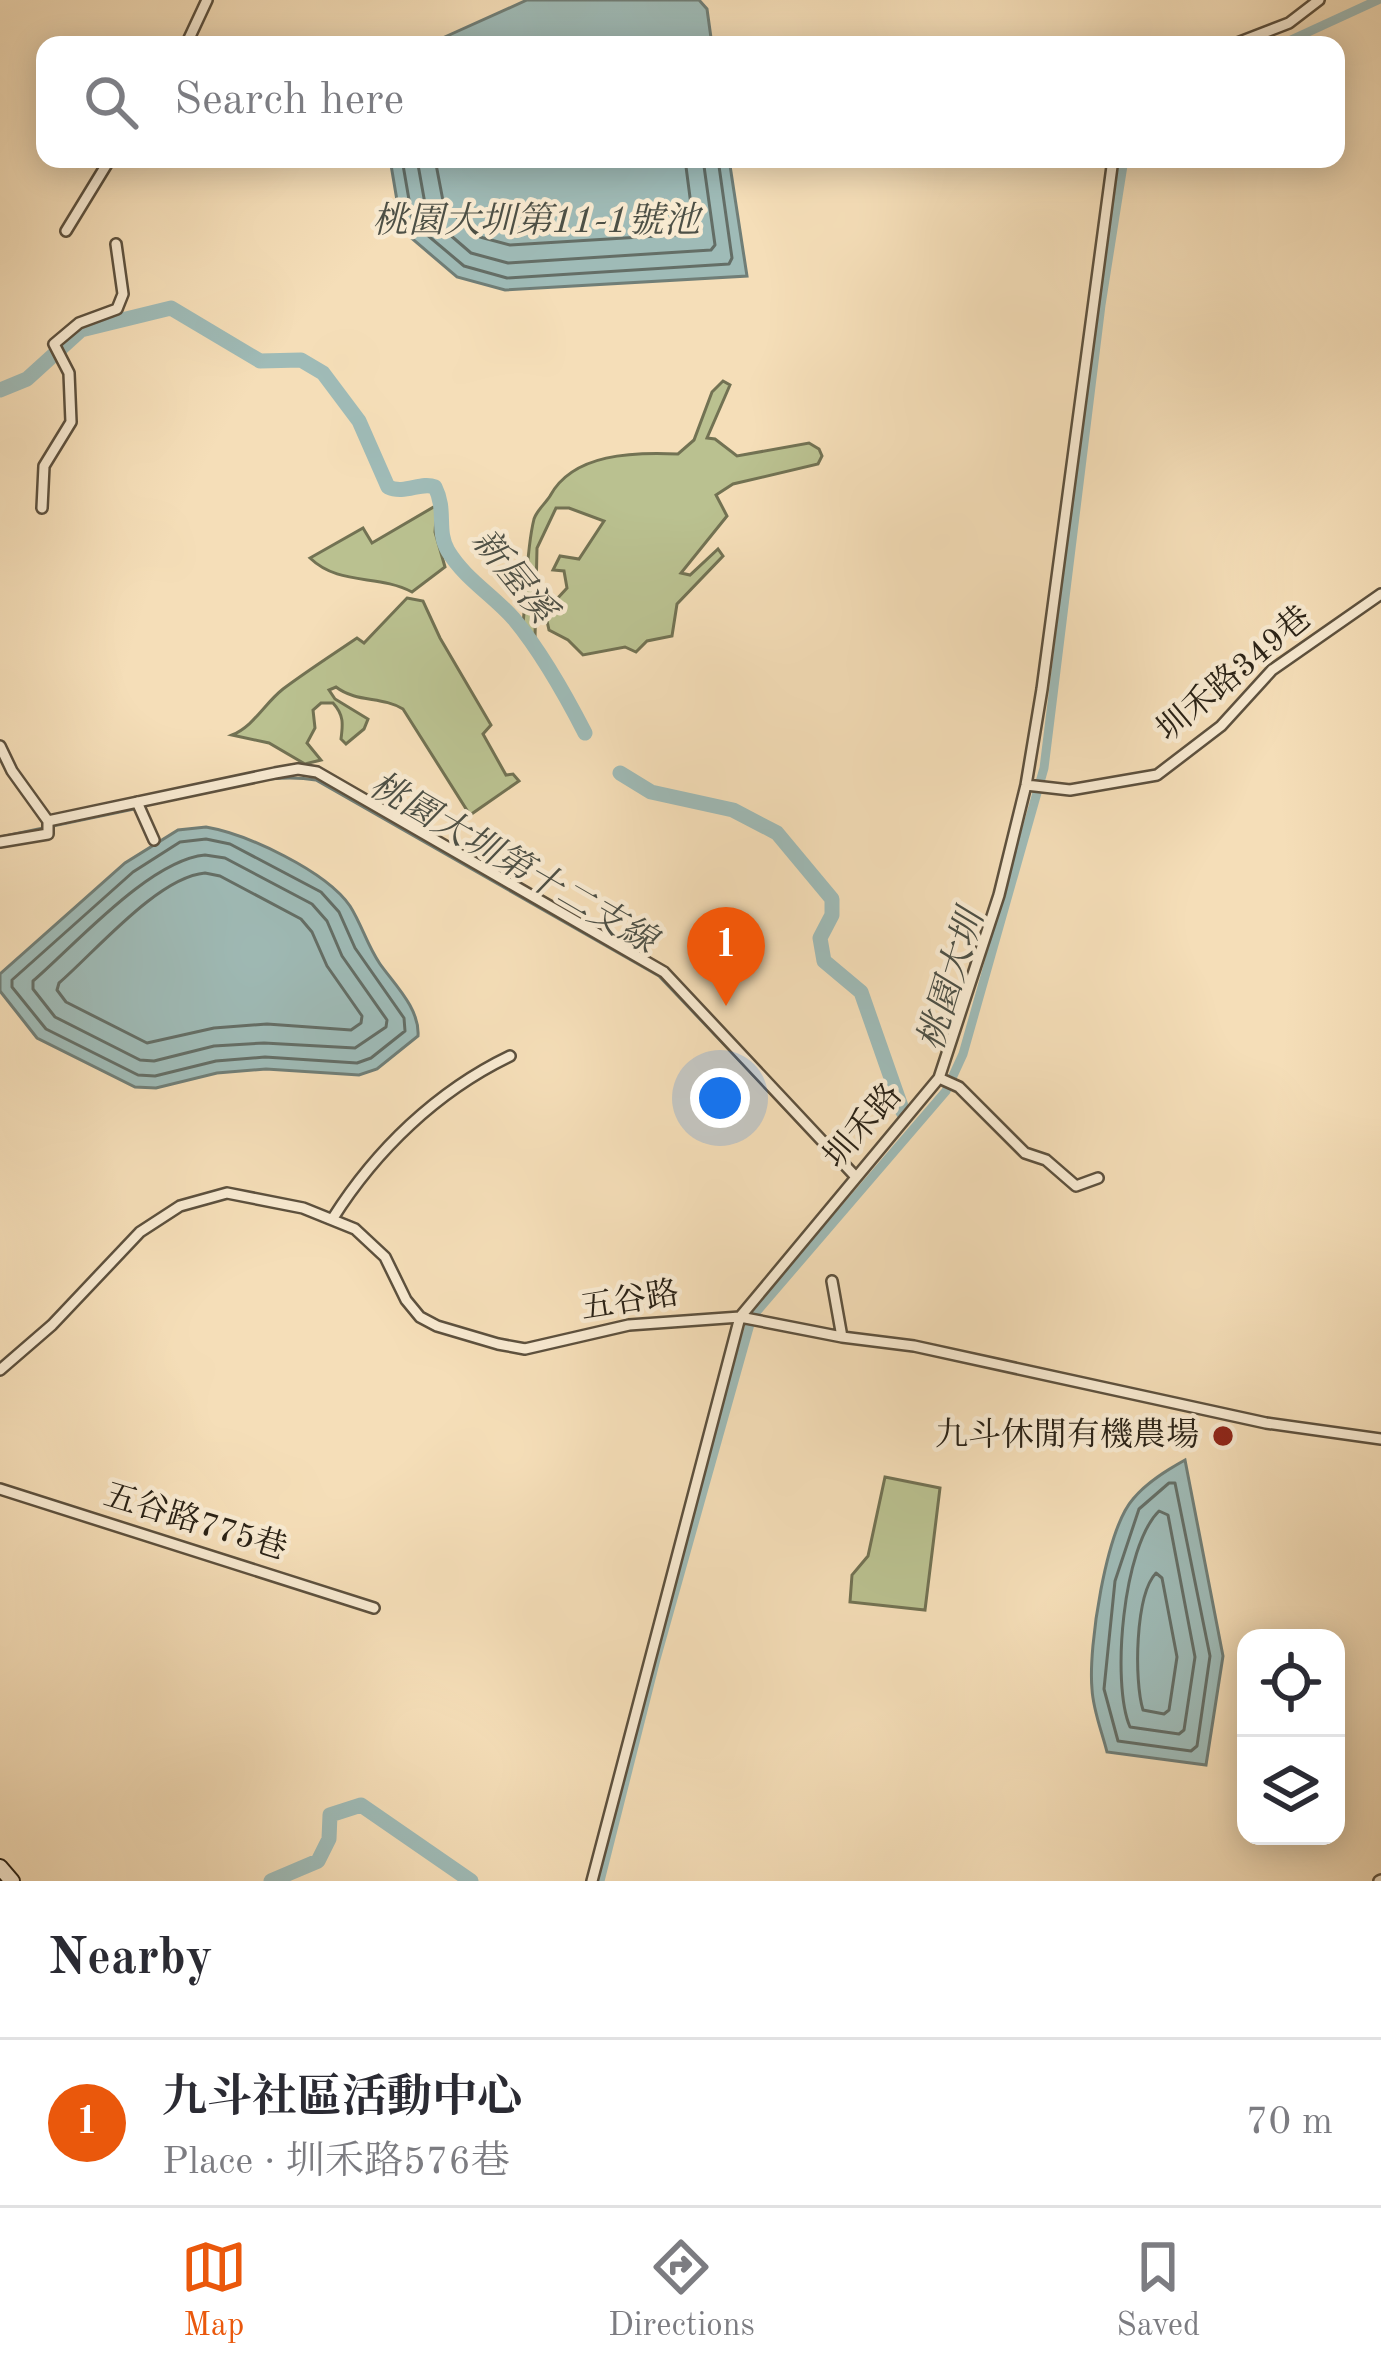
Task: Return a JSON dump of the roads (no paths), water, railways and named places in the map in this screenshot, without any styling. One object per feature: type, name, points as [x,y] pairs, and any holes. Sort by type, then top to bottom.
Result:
[{"type":"street","points":[[190,36],[207,0]]},
{"type":"street","points":[[1255,36],[1289,23],[1319,0]]},
{"type":"street","points":[[66,231],[104,168]]},
{"type":"street","name":"圳禾路","points":[[592,1881],[745,1318],[941,1078],[999,895],[1029,785],[1112,168]]},
{"type":"street","points":[[42,508],[44,466],[71,422],[68,373],[56,339],[80,323],[117,309],[123,295],[116,244]]},
{"type":"street","name":"圳禾路349巷","points":[[1029,785],[1070,790],[1157,775],[1221,726],[1272,670],[1381,594]]},
{"type":"street","points":[[0,746],[48,821],[48,834],[0,842]]},
{"type":"street","points":[[48,821],[298,769],[316,772],[664,972],[856,1177]]},
{"type":"street","points":[[136,802],[154,840]]},
{"type":"street","points":[[333,1218],[386,1145],[460,1085],[510,1056]]},
{"type":"street","points":[[941,1078],[955,1084],[1025,1154],[1046,1160],[1076,1186],[1098,1178]]},
{"type":"street","name":"五谷路","points":[[0,1370],[52,1325],[140,1232],[180,1206],[236,1193],[333,1218],[355,1229],[385,1256],[406,1300],[420,1317],[498,1344],[525,1348],[628,1325],[745,1318],[914,1346],[1264,1423],[1381,1439]]},
{"type":"street","points":[[832,1281],[842,1337]]},
{"type":"street","name":"五谷路775巷","points":[[0,1489],[374,1608]]},
{"type":"street","points":[[0,1867],[12,1881]]},
{"type":"water","points":[[527,0],[699,0],[707,9],[711,36],[447,36]]},
{"type":"water","name":"桃園大圳第11-1號池","points":[[392,168],[730,168],[747,276],[505,290],[457,277],[402,230]]},
{"type":"water","points":[[206,827],[284,856],[339,893],[411,1007],[418,1036],[377,1069],[359,1075],[266,1069],[217,1073],[156,1088],[135,1087],[37,1038],[0,991],[0,974],[125,863],[178,830]]},
{"type":"water","points":[[1185,1460],[1223,1656],[1206,1765],[1107,1752],[1092,1689],[1101,1590],[1123,1514],[1144,1487]]},
{"type":"waterway","name":"桃園大圳","points":[[1300,36],[1378,0]]},
{"type":"waterway","name":"桃園大圳","points":[[600,1881],[656,1659],[752,1317],[946,1091],[963,1054],[1044,768],[1101,305],[1123,168]]},
{"type":"waterway","name":"新屋溪","points":[[0,390],[27,379],[81,330],[171,308],[260,361],[301,360],[323,373],[359,421],[388,487],[435,487],[448,551],[524,632],[585,733]]},
{"type":"waterway","name":"新屋溪","points":[[620,773],[651,792],[733,810],[777,833],[832,899],[832,915],[820,938],[824,961],[861,992],[903,1112]]},
{"type":"waterway","name":"桃園大圳第十二支線","points":[[146,805],[253,781],[316,780],[659,976],[809,1134]]},
{"type":"waterway","name":"桃園大圳第十二支線","points":[[0,837],[134,809]]},
{"type":"waterway","points":[[271,1881],[318,1861],[329,1839],[330,1815],[361,1805],[471,1881]]},
{"type":"place","name":"九斗社區活動中心","points":[[726,1006]]},
{"type":"place","name":"九斗休閒有機農場","points":[[1223,1436]]}]
